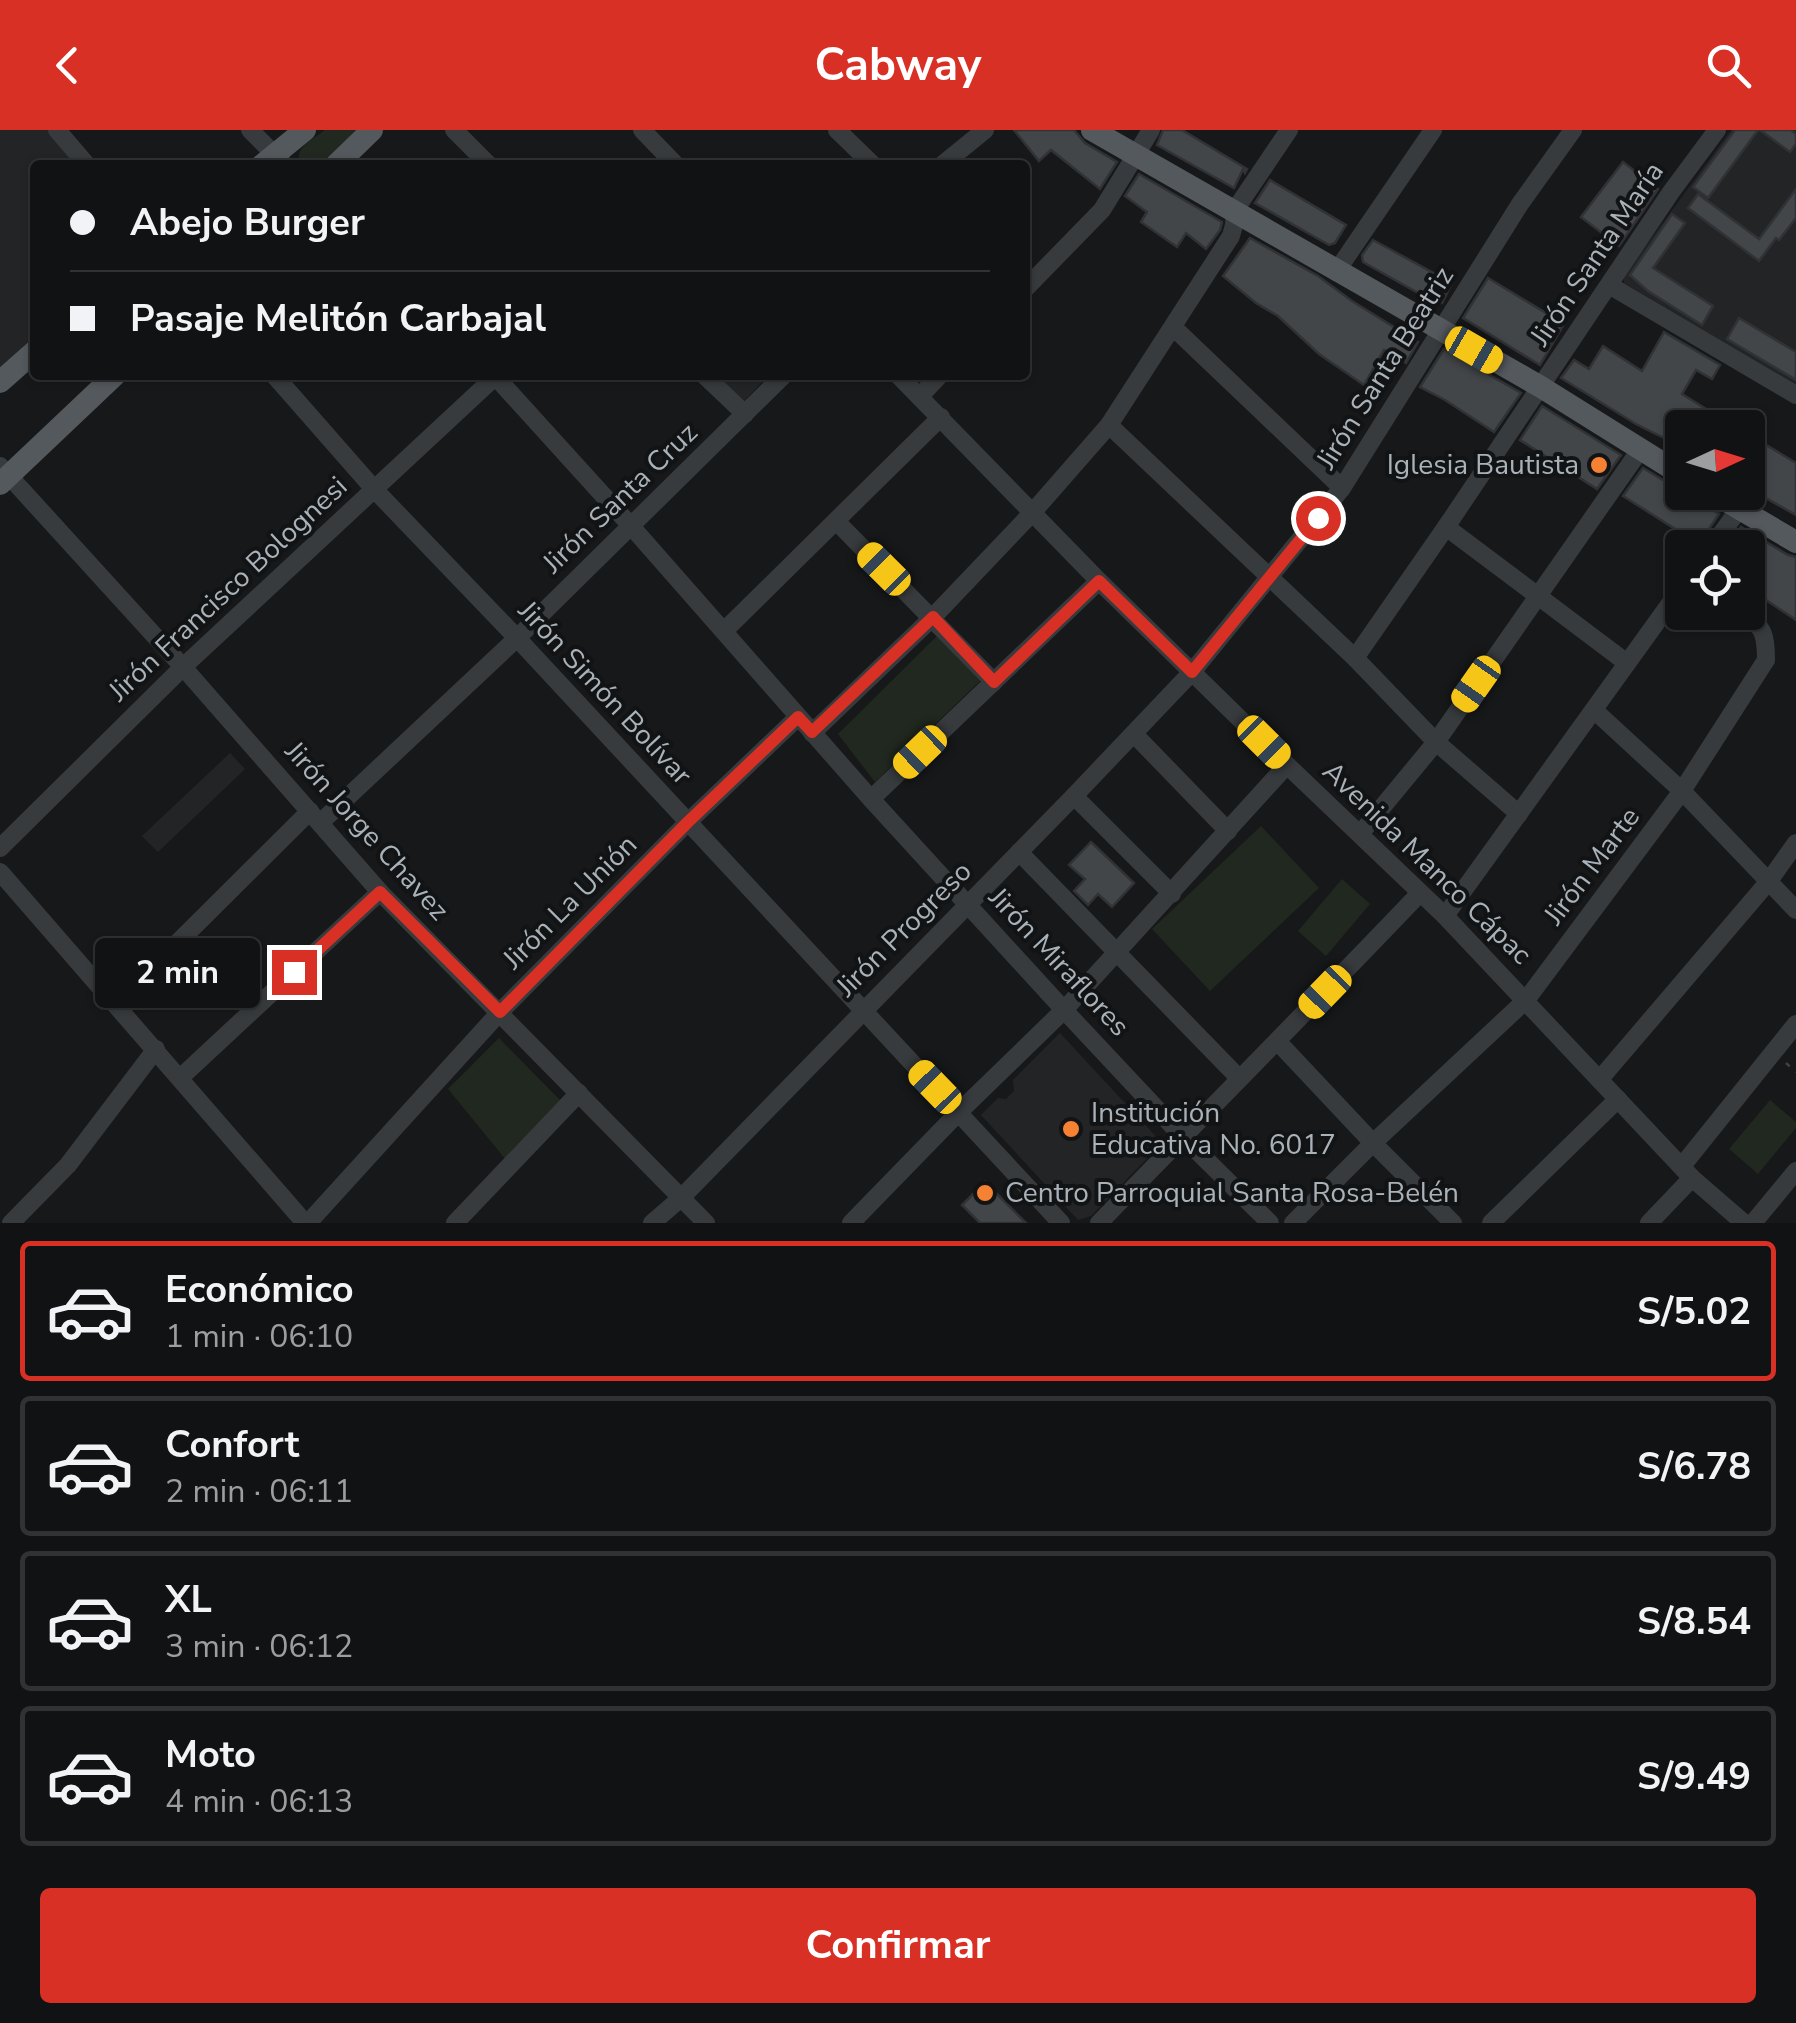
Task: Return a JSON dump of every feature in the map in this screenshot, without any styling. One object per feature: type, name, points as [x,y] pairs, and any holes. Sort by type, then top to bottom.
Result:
[{"type":"main road","points":[[276,160],[305,130]]},
{"type":"main road","points":[[341,160],[372,130]]},
{"type":"main road","points":[[1092,130],[1540,387],[1665,465]]},
{"type":"main road","points":[[0,382],[30,355]]},
{"type":"main road","points":[[3,475],[109,380]]},
{"type":"main road","points":[[1741,510],[1796,542]]},
{"type":"street","points":[[57,130],[83,160]]},
{"type":"street","points":[[250,130],[272,160]]},
{"type":"street","points":[[274,160],[281,130]]},
{"type":"street","points":[[454,130],[484,160]]},
{"type":"street","points":[[642,130],[671,160]]},
{"type":"street","points":[[837,130],[867,160]]},
{"type":"street","points":[[948,160],[985,130]]},
{"type":"street","points":[[1030,284],[1102,210],[1151,130]]},
{"type":"street","points":[[812,732],[933,617],[1109,425],[1231,236],[1234,210],[1289,130]]},
{"type":"street","points":[[1336,272],[1434,130]]},
{"type":"street","name":"Jirón Santa Beatriz","points":[[1192,672],[1342,488],[1520,204],[1573,130]]},
{"type":"street","name":"Jirón Santa María","points":[[1355,658],[1717,130]]},
{"type":"street","points":[[1610,284],[1796,395]]},
{"type":"street","points":[[1173,327],[1342,488]]},
{"type":"street","name":"Jirón Simón Bolívar","points":[[278,380],[374,488],[1061,1223]]},
{"type":"street","name":"Jirón Francisco Bolognesi","points":[[0,848],[183,667],[491,380]]},
{"type":"street","name":"Jirón Miraflores","points":[[499,380],[1064,1010],[1270,1223]]},
{"type":"street","points":[[709,380],[745,414]]},
{"type":"street","name":"Jirón Santa Cruz","points":[[116,1004],[315,817],[517,638],[779,380]]},
{"type":"street","name":"Avenida Manco Cápac","points":[[903,380],[1099,581],[1445,916],[1687,1172],[1744,1223]]},
{"type":"street","points":[[920,396],[935,380]]},
{"type":"street","points":[[724,630],[941,417]]},
{"type":"street","points":[[1109,425],[1355,658],[1436,742],[1518,814]]},
{"type":"street","points":[[1360,834],[1436,742],[1640,450]]},
{"type":"street","name":"Jirón Jorge Chavez","points":[[3,475],[183,667],[380,892],[706,1223]]},
{"type":"street","points":[[836,520],[994,682]]},
{"type":"street","points":[[1446,527],[1628,663]]},
{"type":"street","points":[[872,799],[1099,581]]},
{"type":"street","points":[[1445,916],[1665,612]]},
{"type":"street","name":"Jirón Marte","points":[[1293,1223],[1526,1000],[1682,791],[1766,660],[1762,630]]},
{"type":"street","name":"Jirón Progreso","points":[[652,1223],[1192,672]]},
{"type":"street","points":[[1594,710],[1682,791],[1796,910]]},
{"type":"street","name":"Jirón La Unión","points":[[307,1223],[500,1012],[798,717]]},
{"type":"street","points":[[1134,734],[1228,830]]},
{"type":"street","points":[[850,1223],[1064,1010],[1287,766]]},
{"type":"street","points":[[1074,796],[1172,894]]},
{"type":"street","points":[[1600,1079],[1769,881],[1796,843]]},
{"type":"street","points":[[1019,852],[1239,1078]]},
{"type":"street","points":[[0,872],[307,1223]]},
{"type":"street","points":[[180,1078],[380,892]]},
{"type":"street","points":[[1099,1223],[1420,893]]},
{"type":"street","points":[[1649,1223],[1796,1024]]},
{"type":"street","points":[[1278,1042],[1453,1223]]},
{"type":"street","points":[[11,1223],[68,1165],[156,1050]]},
{"type":"street","points":[[455,1223],[580,1094]]},
{"type":"street","points":[[1491,1223],[1618,1099]]},
{"type":"street","points":[[1754,1223],[1796,1171]]},
{"type":"shaded area","points":[[0,130],[55,130],[85,160],[30,160],[30,345],[0,372]]},
{"type":"shaded area","points":[[325,130],[360,130],[327,160],[299,160],[301,149]]},
{"type":"shaded area","points":[[1731,130],[1796,130],[1796,386],[1624,283],[1623,277]]},
{"type":"shaded area","points":[[720,380],[764,380],[743,402]]},
{"type":"shaded area","points":[[938,635],[981,680],[875,782],[838,734]]},
{"type":"shaded area","points":[[230,753],[245,769],[158,852],[142,836]]},
{"type":"shaded area","points":[[1261,826],[1319,888],[1210,991],[1152,929]]},
{"type":"shaded area","points":[[1342,879],[1370,904],[1326,956],[1298,931]]},
{"type":"shaded area","name":"Institución Educativa No. 6017","points":[[1060,1033],[1162,1143],[1091,1216],[1078,1220],[981,1115],[998,1098],[1006,1099],[1014,1091],[1013,1080]]},
{"type":"shaded area","points":[[499,1038],[561,1101],[506,1160],[448,1089]]},
{"type":"shaded area","points":[[1770,1100],[1796,1122],[1796,1128],[1758,1174],[1729,1149]]},
{"type":"building","points":[[1014,130],[1074,130],[1085,143],[1117,162],[1100,189],[1051,150],[1039,161]]},
{"type":"building","points":[[1163,130],[1182,130],[1247,169],[1245,173],[1243,169],[1234,188],[1157,145]]},
{"type":"building","points":[[1735,130],[1758,130],[1708,198],[1693,187]]},
{"type":"building","points":[[1760,130],[1791,130],[1796,134],[1796,144],[1790,152]]},
{"type":"building","points":[[1623,162],[1658,189],[1619,246],[1581,217]]},
{"type":"building","points":[[1139,174],[1222,222],[1206,249],[1186,233],[1177,247],[1141,222],[1147,212],[1125,196]]},
{"type":"building","points":[[1270,180],[1346,225],[1335,243],[1329,245],[1255,203]]},
{"type":"building","points":[[1796,189],[1796,218],[1759,261],[1688,208],[1698,194],[1759,239]]},
{"type":"building","points":[[1672,214],[1685,223],[1653,268],[1713,306],[1702,325],[1630,275]]},
{"type":"building","points":[[1250,238],[1318,276],[1418,342],[1406,363],[1384,350],[1364,385],[1319,354],[1278,316],[1223,276]]},
{"type":"building","points":[[1373,240],[1452,283],[1442,303],[1363,262],[1362,255]]},
{"type":"building","points":[[1488,278],[1564,324],[1540,365],[1463,318]]},
{"type":"building","points":[[1739,318],[1796,352],[1796,380],[1727,339]]},
{"type":"building","points":[[1664,332],[1720,365],[1712,379],[1696,370],[1682,394],[1708,410],[1665,410],[1665,438],[1561,378],[1574,360],[1589,369],[1603,346],[1642,371]]},
{"type":"building","points":[[1444,349],[1521,393],[1494,432],[1420,387]]},
{"type":"building","points":[[1542,406],[1621,455],[1597,489],[1520,440]]},
{"type":"building","points":[[1765,444],[1796,463],[1796,515],[1765,498]]},
{"type":"building","points":[[1643,468],[1665,481],[1665,510],[1713,510],[1719,514],[1708,530],[1677,530],[1623,496]]},
{"type":"building","points":[[1765,541],[1796,557],[1796,620],[1765,599]]},
{"type":"building","points":[[1091,842],[1134,883],[1112,907],[1098,894],[1088,905],[1074,891],[1085,879],[1069,865]]},
{"type":"building","name":"Centro Parroquial Santa Rosa-Belén","points":[[985,1182],[1026,1223],[980,1223],[962,1205]]},
{"type":"place","name":"Iglesia Bautista","points":[[1599,465]]},
{"type":"place","name":"Institución Educativa No. 6017","points":[[1071,1129]]},
{"type":"place","name":"Centro Parroquial Santa Rosa-Belén","points":[[985,1193]]},
{"type":"route","points":[[294,972],[380,892],[500,1012],[798,717],[812,732],[933,617],[994,682],[1099,581],[1192,672],[1318,518]]}]
